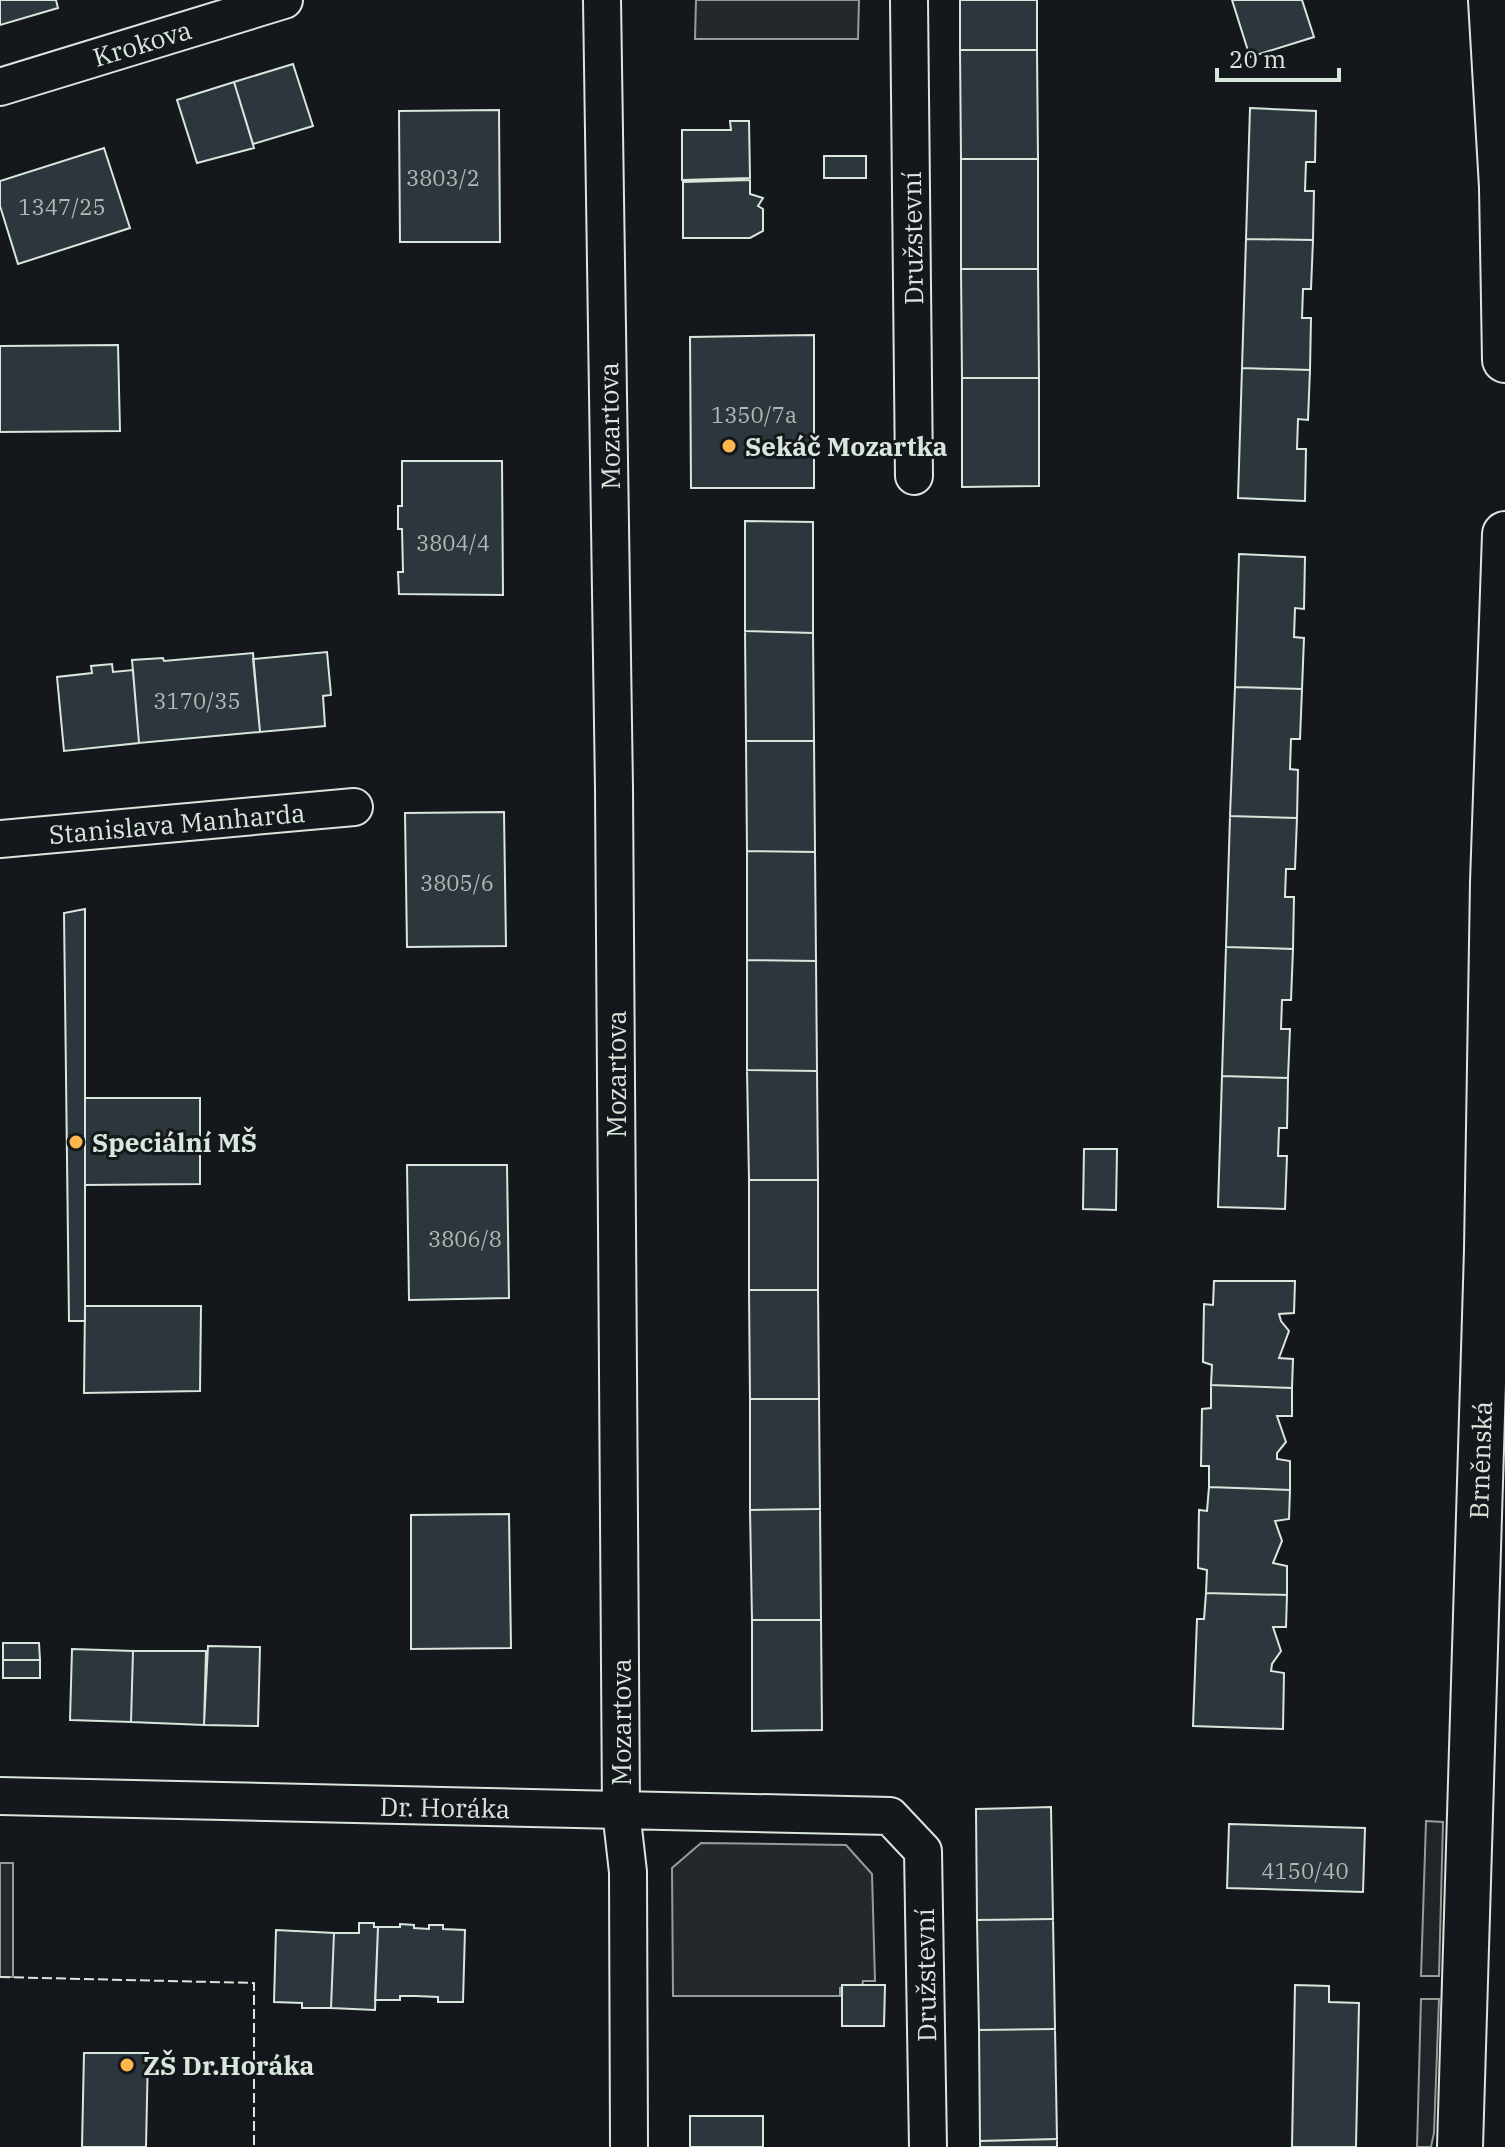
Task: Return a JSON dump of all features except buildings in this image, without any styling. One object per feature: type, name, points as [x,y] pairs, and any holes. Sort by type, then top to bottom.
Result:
[{"type":"main road","points":[[1491,0],[1502,187],[1505,360]]},
{"type":"main road","name":"Brněnská","points":[[1460,2147],[1505,534]]},
{"type":"street","name":"Krokova","points":[[0,87],[284,0]]},
{"type":"street","name":"Mozartova","points":[[602,0],[615,805],[621,1811],[628,1872],[629,2147]]},
{"type":"street","name":"Družstevní","points":[[909,0],[914,476]]},
{"type":"street","name":"Stanislava Manharda","points":[[0,839],[354,807]]},
{"type":"street","name":"Dr. Horáka","points":[[0,1796],[890,1816]]},
{"type":"street","name":"Družstevní","points":[[890,1816],[923,1851],[928,2147]]},
{"type":"shaded area","points":[[696,0],[859,0],[858,39],[695,39]]},
{"type":"shaded area","points":[[1426,1821],[1443,1822],[1439,1976],[1421,1976]]},
{"type":"shaded area","points":[[701,1843],[846,1845],[872,1874],[875,1981],[863,1981],[862,1987],[840,1988],[840,1996],[673,1996],[672,1868]]},
{"type":"shaded area","points":[[0,1863],[13,1863],[13,1977],[0,1977]]},
{"type":"shaded area","points":[[1421,1999],[1439,1999],[1431,2147],[1417,2147]]},
{"type":"fence","points":[[0,1977],[254,1983],[254,2147]]},
{"type":"place","name":"Sekáč Mozartka","points":[[729,446]]},
{"type":"place","name":"Speciální MŠ","points":[[76,1142]]},
{"type":"place","name":"ZŠ Dr.Horáka","points":[[127,2065]]}]
